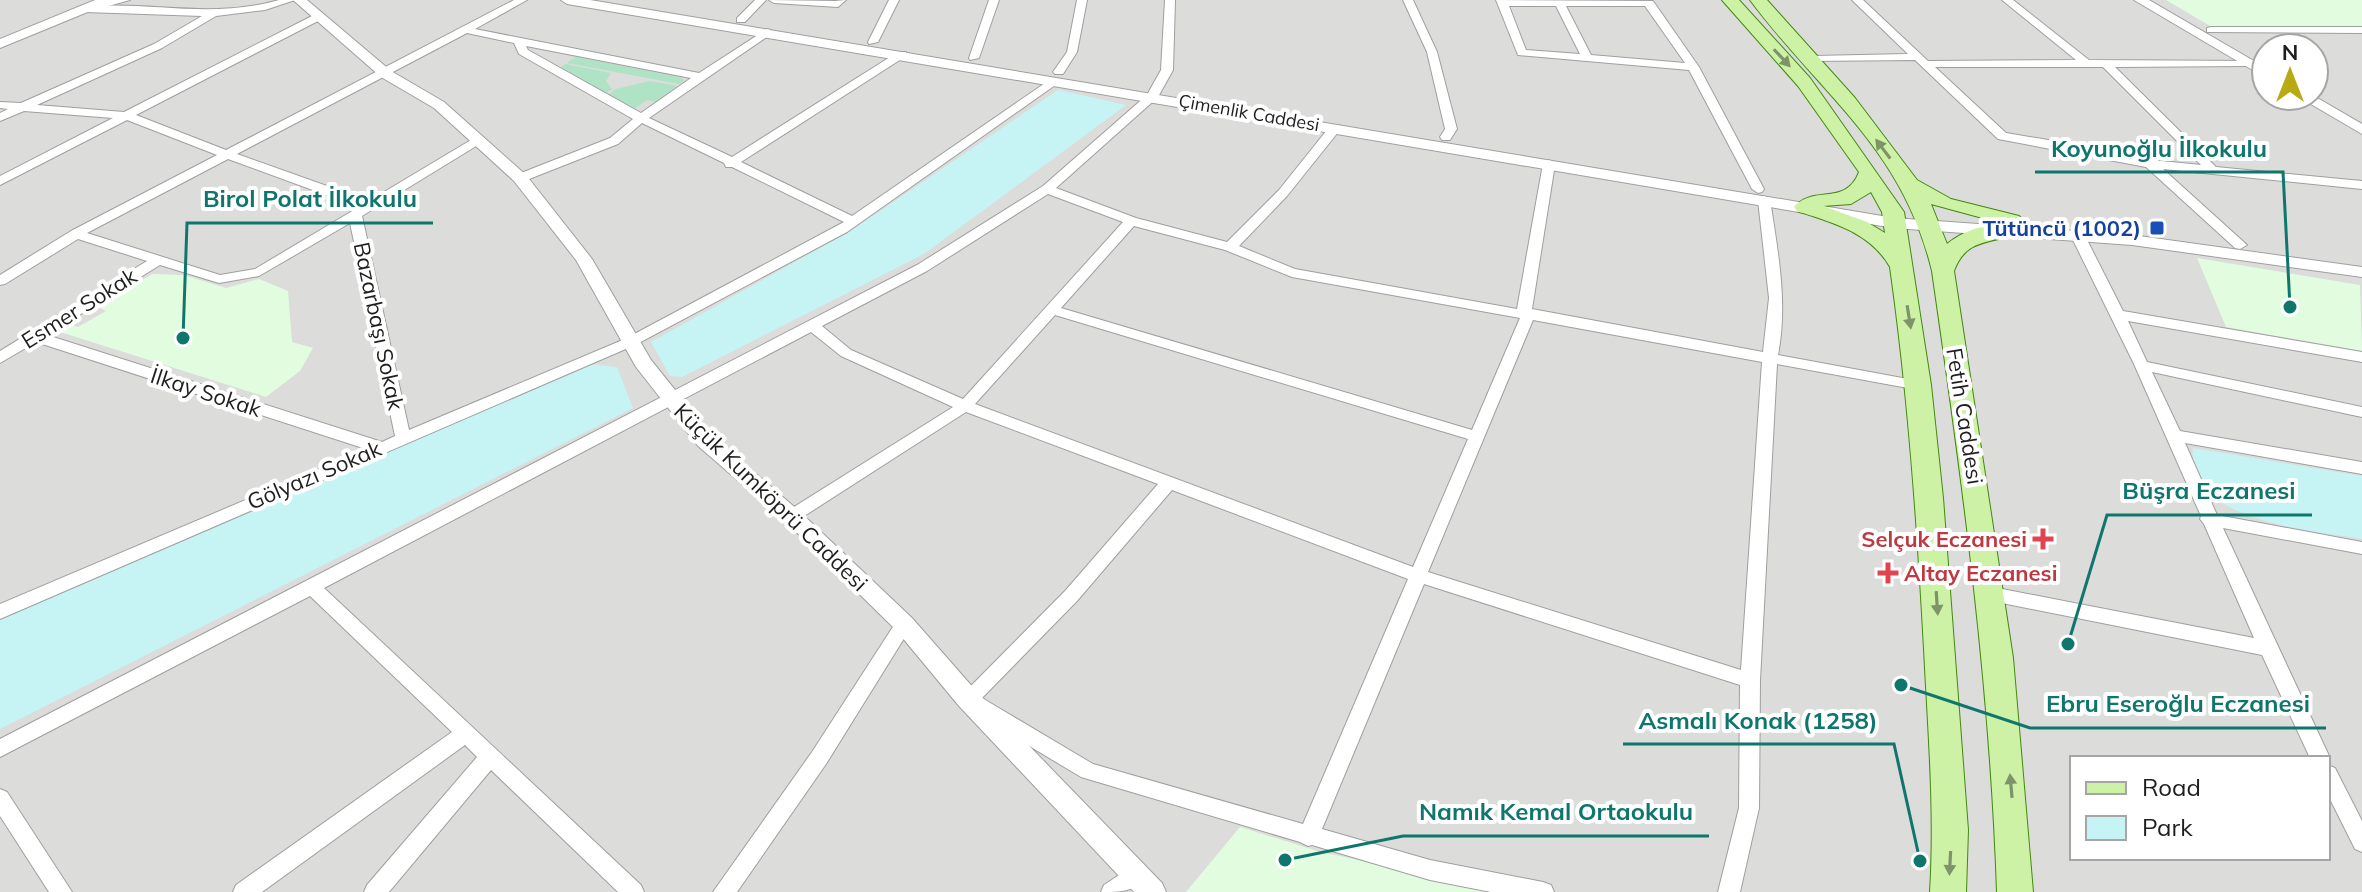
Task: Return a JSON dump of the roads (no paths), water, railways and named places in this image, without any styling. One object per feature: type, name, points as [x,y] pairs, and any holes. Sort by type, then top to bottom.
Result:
[{"type":"main road","name":"Fetih Caddesi","points":[[1730,0],[1804,82],[1869,172],[1894,218],[1919,385],[1950,814],[1948,892]]},
{"type":"main road","name":"Fetih Caddesi","points":[[1758,0],[1813,59],[1908,182],[1929,220],[1943,271],[1992,594],[2012,800],[2015,892]]},
{"type":"main road","points":[[1809,203],[1844,200],[1862,190],[1869,172]]},
{"type":"main road","points":[[1908,182],[1944,203],[2006,226]]},
{"type":"main road","points":[[1809,203],[1874,235],[1888,246],[1902,268]]},
{"type":"main road","points":[[1943,271],[1950,252],[1962,241],[2006,226]]},
{"type":"street","points":[[0,44],[106,0]]},
{"type":"street","points":[[85,9],[124,0]]},
{"type":"street","points":[[85,9],[129,7],[212,14],[257,12],[290,0]]},
{"type":"street","name":"Küçük Kumköprü Caddesi","points":[[299,0],[316,18],[386,74],[439,105],[520,178],[584,259],[630,342],[668,398],[705,441],[792,516],[904,624],[968,699],[1152,892]]},
{"type":"street","points":[[0,281],[76,234],[522,0]]},
{"type":"street","name":"Çimenlik Caddesi","points":[[567,0],[1446,137],[1894,218],[2006,226]]},
{"type":"street","name":"Çimenlik Caddesi","points":[[624,0],[974,58],[1057,76]]},
{"type":"street","points":[[741,20],[761,0]]},
{"type":"street","points":[[774,0],[838,4],[841,0]]},
{"type":"street","points":[[873,42],[894,0]]},
{"type":"street","points":[[974,58],[994,0]]},
{"type":"street","points":[[1057,76],[1072,52],[1082,0]]},
{"type":"street","points":[[0,749],[922,268],[1047,189],[1154,92],[1167,70],[1170,0]]},
{"type":"street","points":[[1408,0],[1432,52],[1451,129],[1446,137]]},
{"type":"street","points":[[1857,0],[2002,136],[2028,144],[2126,156],[2150,164],[2362,185]]},
{"type":"street","points":[[2007,0],[2087,64]]},
{"type":"street","points":[[2140,0],[2248,63]]},
{"type":"street","points":[[2158,0],[2250,53]]},
{"type":"street","points":[[1693,67],[1522,53],[1502,2],[1647,2],[1693,67],[1761,195],[1774,270],[1774,341],[1770,356],[1750,680],[1749,808],[1729,892]]},
{"type":"street","points":[[1560,4],[1587,58]]},
{"type":"street","points":[[0,117],[158,46],[212,14]]},
{"type":"street","points":[[0,181],[316,18]]},
{"type":"street","points":[[466,30],[701,77]]},
{"type":"street","points":[[2211,30],[2362,30]]},
{"type":"street","points":[[520,178],[614,141],[641,118],[767,32]]},
{"type":"street","points":[[518,41],[523,52],[641,118],[730,164],[853,221]]},
{"type":"street","points":[[730,164],[902,54]]},
{"type":"street","points":[[1813,59],[2087,64],[2248,63]]},
{"type":"street","points":[[2106,64],[2211,168]]},
{"type":"street","name":"Gölyazı Sokak","points":[[0,612],[630,342],[853,221],[1057,76]]},
{"type":"street","name":"Çimenlik Caddesi","points":[[1154,92],[1335,128],[1761,195]]},
{"type":"street","points":[[2330,100],[2362,119]]},
{"type":"street","points":[[0,105],[127,116],[370,206]]},
{"type":"street","points":[[2330,111],[2362,130]]},
{"type":"street","points":[[1230,247],[1283,193],[1335,128]]},
{"type":"street","points":[[76,234],[219,279],[245,277],[480,140]]},
{"type":"street","points":[[1308,837],[1478,437],[1526,312],[1549,164]]},
{"type":"street","points":[[2150,164],[2240,245]]},
{"type":"street","points":[[1047,189],[1131,221],[1230,247],[1292,273],[1526,312],[1919,385]]},
{"type":"street","name":"Bazarbaşı Sokak","points":[[355,215],[403,437]]},
{"type":"street","points":[[792,516],[965,406],[1131,221]]},
{"type":"street","points":[[2006,226],[2129,229],[2362,264]]},
{"type":"street","points":[[2006,226],[2362,272]]},
{"type":"street","points":[[2078,236],[2120,315],[2266,648],[2319,756]]},
{"type":"street","name":"Esmer Sokak","points":[[0,358],[158,260]]},
{"type":"street","points":[[1054,310],[1478,437]]},
{"type":"street","points":[[2120,315],[2362,357]]},
{"type":"street","points":[[812,325],[846,353],[965,406],[1419,576],[1750,680]]},
{"type":"street","name":"İlkay Sokak","points":[[33,336],[379,447]]},
{"type":"street","points":[[2141,365],[2362,412]]},
{"type":"street","points":[[2171,435],[2362,468]]},
{"type":"street","points":[[1169,482],[1071,596],[968,699],[1088,771],[1430,870],[1543,892]]},
{"type":"street","points":[[2208,519],[2362,548]]},
{"type":"street","points":[[312,587],[633,892]]},
{"type":"street","points":[[1992,594],[2266,648]]},
{"type":"street","points":[[724,892],[819,758],[904,624]]},
{"type":"street","points":[[244,892],[466,733]]},
{"type":"street","points":[[375,892],[490,756]]},
{"type":"street","points":[[2330,778],[2359,832]]},
{"type":"street","points":[[0,798],[61,892]]},
{"type":"street","points":[[1112,892],[1136,874]]},
{"type":"place","name":"Tütüncü (1002)","points":[[2157,228]]},
{"type":"place","name":"Koyunoğlu İlkokulu","points":[[2290,307]]},
{"type":"place","name":"Birol Polat İlkokulu","points":[[183,338]]},
{"type":"place","name":"Selçuk Eczanesi","points":[[2043,539]]},
{"type":"place","name":"Altay Eczanesi","points":[[1888,573]]},
{"type":"place","name":"Büşra Eczanesi","points":[[2068,644]]},
{"type":"place","name":"Ebru Eseroğlu Eczanesi","points":[[1901,685]]},
{"type":"place","name":"Namık Kemal Ortaokulu","points":[[1285,860]]},
{"type":"place","name":"Asmalı Konak (1258)","points":[[1920,861]]}]
